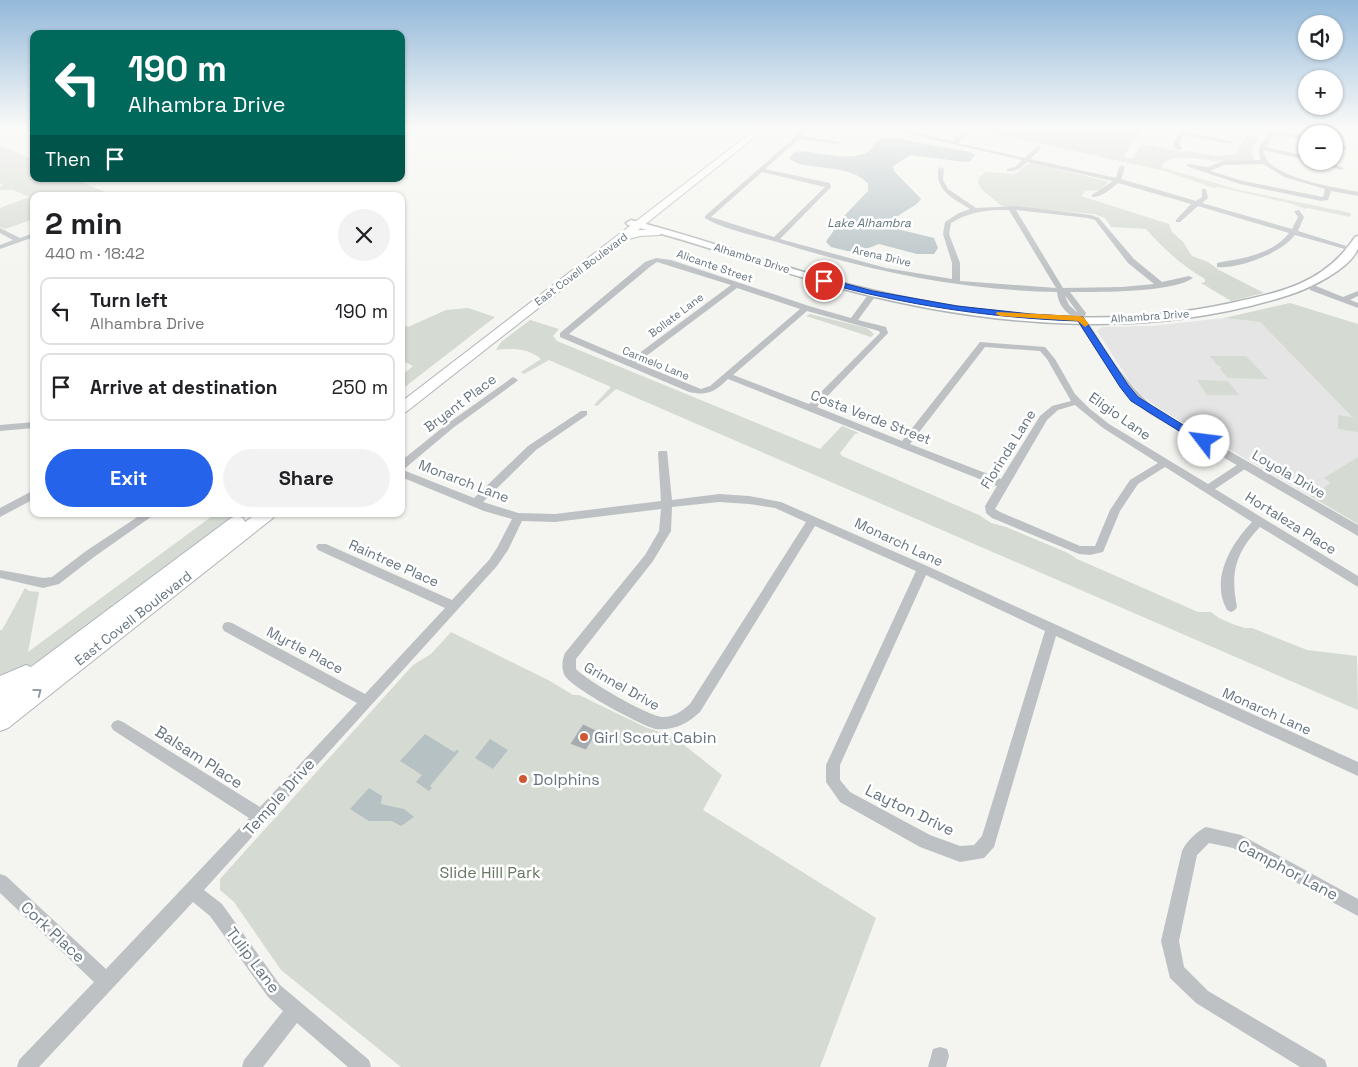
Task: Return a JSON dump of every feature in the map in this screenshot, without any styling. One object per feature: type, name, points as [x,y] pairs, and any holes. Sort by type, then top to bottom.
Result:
[{"type":"main road","name":"East Covell Boulevard","points":[[405,395],[634,225],[691,179]]},
{"type":"main road","name":"East Covell Boulevard","points":[[405,406],[618,240],[634,225],[650,216],[697,179]]},
{"type":"main road","points":[[650,216],[652,224],[658,231]]},
{"type":"main road","name":"Alhambra Drive","points":[[634,225],[872,296],[982,312],[1082,321],[1156,322],[1224,314],[1279,301],[1313,288],[1337,275],[1354,262],[1356,247]]},
{"type":"main road","points":[[618,240],[639,233],[658,231]]},
{"type":"main road","name":"Alhambra Drive","points":[[1082,321],[1173,316],[1249,303],[1285,292],[1320,277],[1356,247]]},
{"type":"main road","name":"East Covell Boulevard","points":[[0,704],[244,517]]},
{"type":"main road","name":"East Covell Boulevard","points":[[0,722],[263,517]]},
{"type":"main road","points":[[0,686],[26,674],[96,629]]},
{"type":"street","name":"Arena Drive","points":[[750,179],[707,216],[712,220],[886,270],[956,282],[1060,290],[1109,290],[1160,285],[1190,278]]},
{"type":"street","points":[[776,239],[828,187],[828,184],[803,179]]},
{"type":"street","points":[[940,179],[946,190],[975,210]]},
{"type":"street","points":[[1111,179],[1324,242],[1356,247]]},
{"type":"street","points":[[1243,179],[1298,194],[1304,193],[1326,197],[1328,188]]},
{"type":"street","points":[[1298,179],[1328,188],[1358,194]]},
{"type":"street","points":[[1094,196],[1103,192],[1116,180]]},
{"type":"street","points":[[1178,221],[1183,214],[1205,198],[1204,190]]},
{"type":"street","points":[[1012,209],[1060,290],[1060,296],[1070,313],[1082,321]]},
{"type":"street","points":[[956,282],[956,263],[946,234],[946,227],[954,217],[975,210],[1012,209],[1089,216],[1097,219],[1131,260],[1160,285]]},
{"type":"street","points":[[1220,265],[1251,260],[1263,255],[1288,239],[1299,226],[1301,217],[1298,211]]},
{"type":"street","points":[[0,230],[20,240]]},
{"type":"street","points":[[0,247],[30,236]]},
{"type":"street","name":"Alicante Street","points":[[563,335],[652,261],[662,260],[806,308],[883,329],[884,333],[812,408]]},
{"type":"street","name":"Bollate Lane","points":[[630,364],[736,285]]},
{"type":"street","points":[[1313,288],[1358,306]]},
{"type":"street","points":[[1343,300],[1358,293]]},
{"type":"street","points":[[854,320],[872,296]]},
{"type":"street","name":"Carmelo Lane","points":[[563,335],[692,390],[702,392],[713,388],[728,376],[806,308]]},
{"type":"street","name":"Loyola Drive","points":[[1082,321],[1124,387],[1135,399],[1152,411],[1358,531]]},
{"type":"street","name":"Eligio Lane","points":[[904,445],[983,344],[1042,349],[1047,352],[1059,377],[1076,402],[1106,426],[1209,488]]},
{"type":"street","name":"Costa Verde Street","points":[[728,376],[1003,484]]},
{"type":"street","name":"Bryant Place","points":[[405,464],[450,426],[513,380]]},
{"type":"street","name":"Florinda Lane","points":[[1076,402],[1055,408],[1043,418],[990,506],[990,510],[996,515],[1079,550],[1090,551],[1098,548],[1115,510],[1134,482],[1165,463]]},
{"type":"street","points":[[475,503],[532,448],[584,413]]},
{"type":"street","points":[[0,428],[30,425]]},
{"type":"street","points":[[663,453],[667,503]]},
{"type":"street","points":[[1209,488],[1244,465]]},
{"type":"street","name":"Monarch Lane","points":[[405,475],[475,503],[518,517],[555,518],[719,498],[749,500],[777,505],[1358,769]]},
{"type":"street","name":"Hortaleza Place","points":[[1209,488],[1259,522],[1358,582]]},
{"type":"street","points":[[0,513],[30,496]]},
{"type":"street","name":"Grinnel Drive","points":[[667,503],[665,531],[660,543],[570,657],[568,664],[570,672],[581,682],[655,723],[666,725],[678,722],[695,708],[813,520]]},
{"type":"street","points":[[0,574],[43,583],[55,581],[90,554],[146,517]]},
{"type":"street","name":"Temple Drive","points":[[26,1067],[261,817],[498,556],[518,517]]},
{"type":"street","points":[[1231,607],[1226,589],[1234,553],[1242,538],[1259,522]]},
{"type":"street","name":"Raintree Place","points":[[322,547],[453,606]]},
{"type":"street","name":"Layton Drive","points":[[923,570],[832,765],[833,782],[845,797],[926,841],[960,854],[978,852],[988,841],[1051,630]]},
{"type":"street","name":"Myrtle Place","points":[[228,627],[366,701]]},
{"type":"street","name":"Balsam Place","points":[[118,726],[261,817]]},
{"type":"street","name":"Camphor Lane","points":[[1318,1067],[1202,997],[1176,972],[1170,941],[1190,851],[1206,835],[1235,841],[1358,908]]},
{"type":"street","name":"Cork Place","points":[[0,882],[106,981]]},
{"type":"street","name":"Tulip Lane","points":[[191,890],[216,910],[264,980],[295,1010],[362,1067]]},
{"type":"street","points":[[251,1067],[295,1010]]},
{"type":"shaded area","points":[[1224,318],[1260,322],[1358,423],[1358,457],[1325,478],[1332,483],[1310,496],[1163,411],[1143,397],[1130,382],[1097,331],[1102,327],[1153,326]]},
{"type":"green space","points":[[0,179],[30,179],[30,182],[82,182],[105,192],[30,192],[30,220],[5,229],[0,227],[0,208],[29,197],[13,190],[0,190],[0,187],[4,185],[0,183]]},
{"type":"green space","points":[[979,179],[1097,179],[1106,181],[1108,182],[1100,190],[1085,191],[1081,196],[1169,224],[1172,232],[1183,242],[1192,256],[1208,262],[1219,270],[1264,293],[1231,301],[1201,283],[1205,282],[1205,279],[1173,256],[1146,229],[1111,227],[1105,218],[1094,214],[1002,206],[981,189],[978,182]]},
{"type":"green space","points":[[1187,179],[1201,179],[1235,189],[1351,213],[1350,217],[1306,209],[1289,203],[1218,187],[1214,188]]},
{"type":"green space","points":[[1290,303],[1358,324],[1358,432],[1338,429],[1338,415],[1351,417],[1357,422],[1260,322],[1224,318]]},
{"type":"green space","points":[[468,308],[495,317],[405,387],[405,373],[413,366],[405,362],[405,326],[408,327],[446,310]]},
{"type":"green space","points":[[810,314],[867,328],[874,334],[871,337],[806,316]]},
{"type":"green space","points":[[530,320],[559,329],[553,336],[557,341],[820,449],[842,426],[859,433],[855,434],[840,453],[842,456],[979,515],[991,523],[1006,527],[1068,553],[1077,559],[1198,612],[1211,612],[1235,625],[1252,628],[1307,650],[1357,656],[1358,710],[616,389],[597,406],[594,405],[611,387],[549,360],[524,374],[521,372],[541,359],[536,355],[520,350],[496,350],[501,342]]},
{"type":"green space","points":[[1210,356],[1246,356],[1268,379],[1228,378],[1220,369],[1222,367],[1217,365]]},
{"type":"green space","points":[[1197,380],[1228,381],[1239,395],[1207,395]]},
{"type":"green space","points":[[1358,457],[1358,524],[1310,496],[1331,483],[1324,478]]},
{"type":"green space","points":[[211,517],[234,517],[131,595],[38,661],[0,681],[0,630],[2,630],[25,588],[29,591],[39,592],[28,652]]},
{"type":"green space","name":"Slide Hill Park","points":[[451,632],[550,681],[573,695],[579,695],[645,727],[674,737],[722,775],[703,810],[876,918],[820,1067],[401,1067],[281,970],[234,902],[220,890],[220,879],[413,665],[431,654]]},
{"type":"water","name":"Lake Alhambra","points":[[863,179],[902,179],[921,199],[894,220],[892,225],[901,230],[934,238],[938,248],[934,254],[917,254],[879,244],[858,252],[847,251],[831,247],[826,242],[845,215],[868,191],[868,184]]},
{"type":"water","points":[[425,734],[454,752],[459,751],[430,786],[432,788],[429,791],[416,782],[422,775],[400,761]]},
{"type":"water","points":[[490,739],[508,750],[493,769],[475,758]]},
{"type":"water","points":[[369,788],[382,796],[381,804],[404,809],[414,817],[401,826],[392,821],[369,821],[350,809]]},
{"type":"building","name":"Girl Scout Cabin","points":[[583,724],[598,731],[586,750],[570,744]]},
{"type":"slow traffic","points":[[1000,314],[1080,318],[1085,324]]},
{"type":"place","name":"Girl Scout Cabin","points":[[584,737]]},
{"type":"place","name":"Dolphins","points":[[523,779]]},
{"type":"route","points":[[824,281],[873,294],[957,309],[1031,317],[1080,318],[1124,387],[1135,399],[1204,441]]}]
